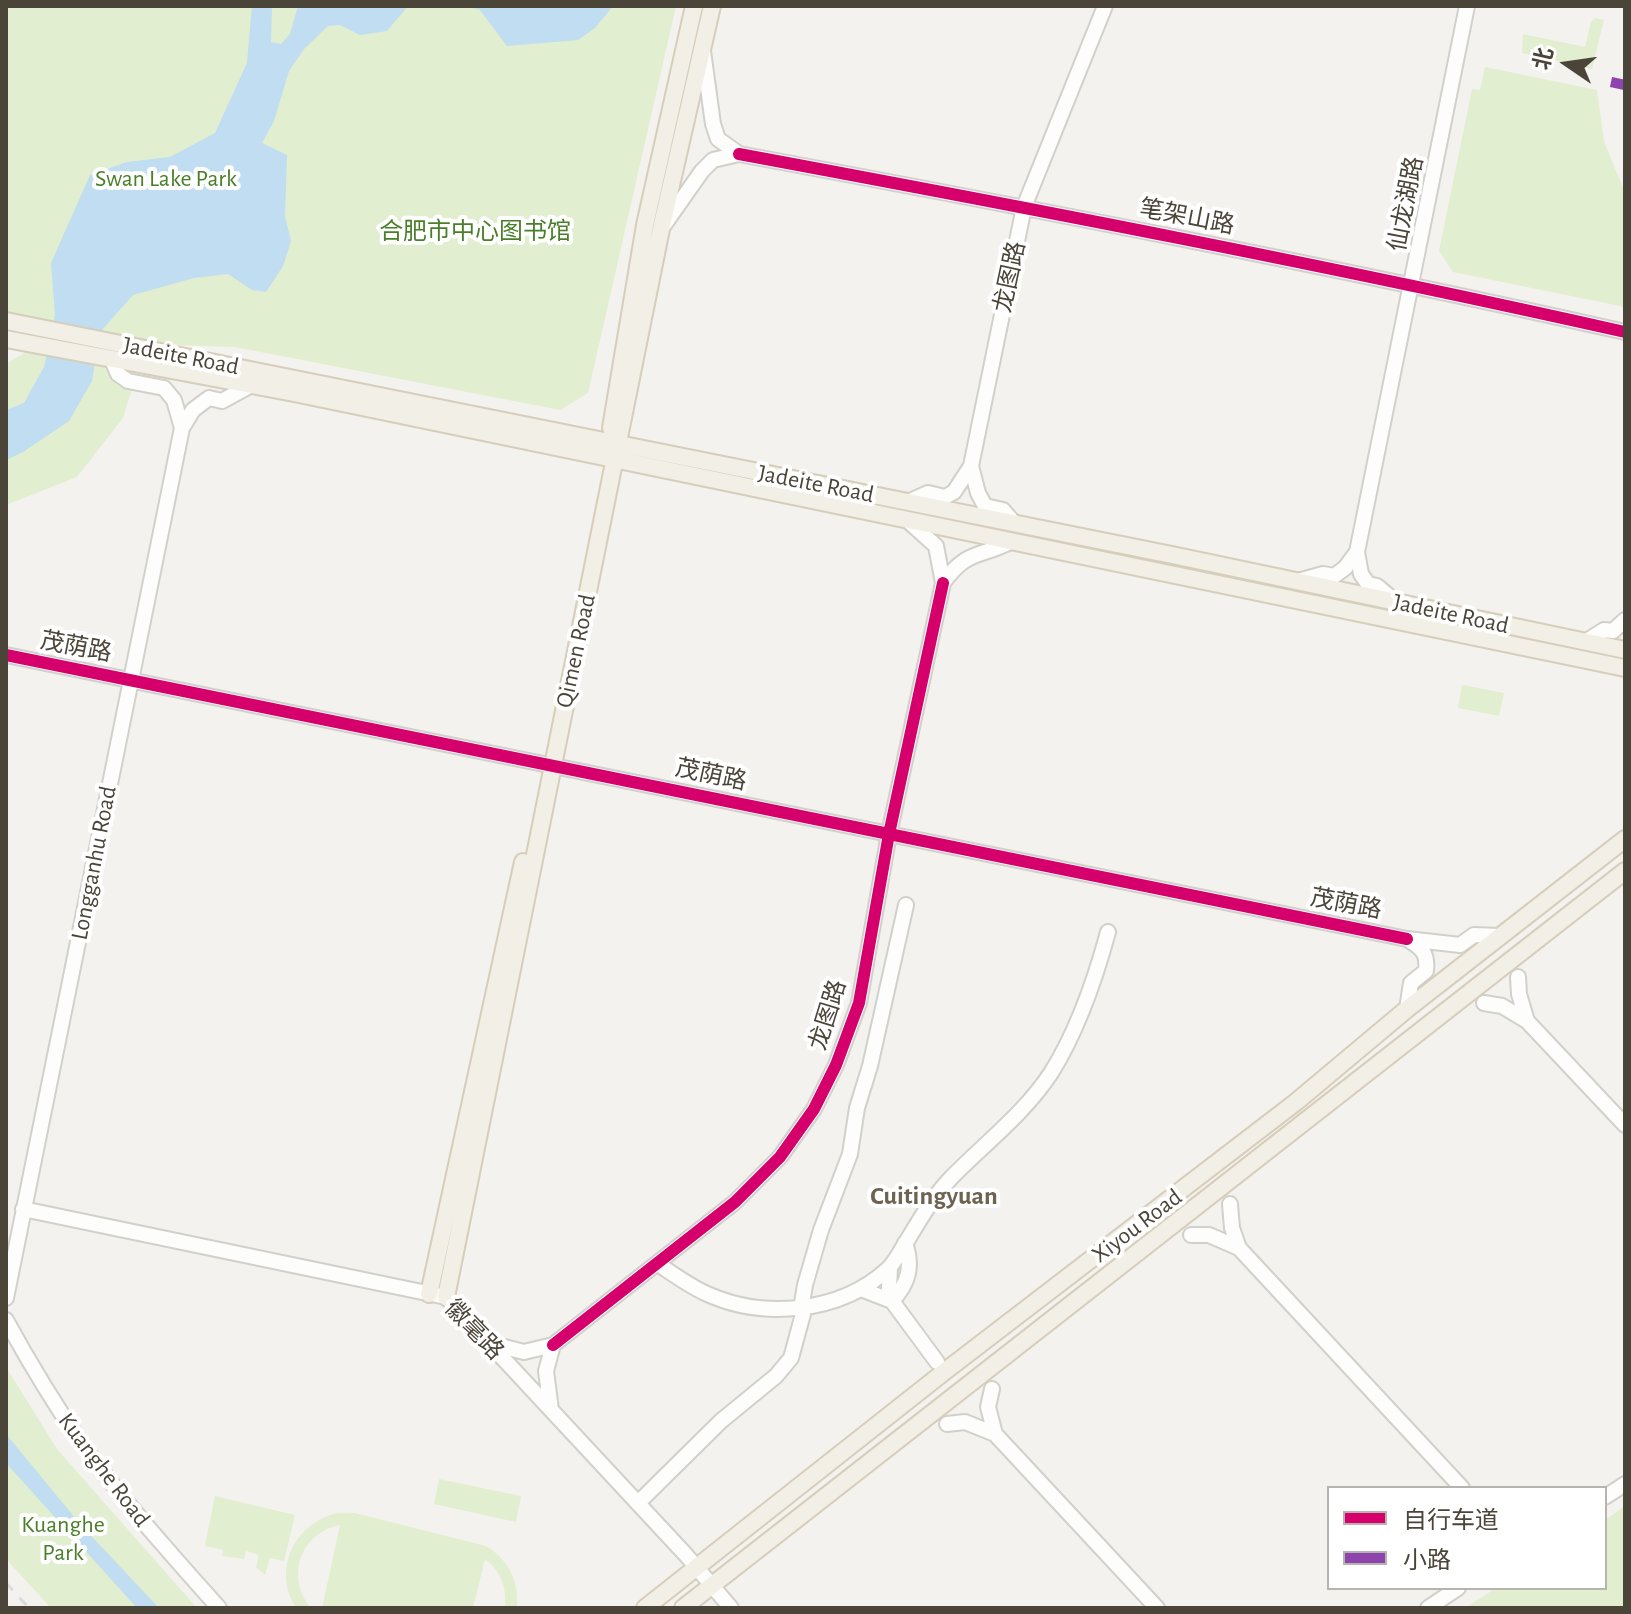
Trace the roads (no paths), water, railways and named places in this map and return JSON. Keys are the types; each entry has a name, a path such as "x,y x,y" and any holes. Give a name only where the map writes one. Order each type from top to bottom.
{"main road":[{"name":"Qimen Road","path":"612,451 645,225 694,6"},
{"name":"Qimen Road","path":"438,1296 612,451 712,6"},
{"name":"Jadeite Road","path":"6,321 907,511 1298,582 1625,650"},
{"name":"Jadeite Road","path":"6,339 612,451"},
{"name":"Jadeite Road","path":"1014,532 1625,668"},
{"name":"Xiyou Road","path":"645,1608 944,1372 1296,1102 1407,1009 1625,839"},
{"name":"Xiyou Road","path":"683,1608 1625,871"}],"street":[{"name":"龙图路","path":"971,466 1024,207 1105,6"},
{"name":"仙龙湖路","path":"1357,552 1467,6"},
{"path":"702,44 713,124 718,139 739,154"},
{"path":"661,229 713,160 739,154"},
{"name":"笔架山路","path":"739,154 1024,207 1412,285 1625,332"},
{"path":"112,360 118,374 128,381 164,388 174,400 182,428"},
{"path":"182,428 193,410 209,398 222,401 267,374"},
{"name":"Longganhu Road","path":"6,1298 182,428"},
{"path":"943,583 936,546 907,511 928,493 945,497 954,492 971,466"},
{"path":"943,583 956,566 974,554 997,549 1014,532 1003,510 985,506 971,466"},
{"path":"1298,582 1323,574 1334,576 1345,568 1357,552"},
{"path":"1357,552 1361,574 1368,584 1377,586 1396,602"},
{"name":"龙图路","path":"553,1345 706,1227 780,1157 814,1109 836,1065 859,1003 889,834 943,583"},
{"path":"1585,642 1604,630 1613,631 1625,620"},
{"name":"茂荫路","path":"6,655 1407,939 1460,945 1474,935 1499,936"},
{"path":"638,1503 721,1421 776,1376 791,1358 798,1339 805,1285 821,1230 850,1154 857,1108 870,1066 906,905"},
{"path":"658,1264 705,1293 754,1308 802,1307 835,1302 861,1289 890,1267 928,1206 1019,1112 1050,1074 1097,974 1108,932"},
{"path":"1407,939 1423,949 1428,958 1426,971 1411,983 1407,1009"},
{"path":"1518,977 1519,994 1527,1021"},
{"path":"1484,1003 1502,1006 1527,1021 1625,1125"},
{"path":"1230,1204 1232,1228 1239,1248 1460,1486"},
{"name":"徽毫路","path":"23,1209 438,1296 551,1410 731,1608"},
{"path":"1191,1235 1209,1235 1239,1248"},
{"path":"892,1301 906,1282 909,1272 910,1256 905,1243"},
{"path":"890,1267 892,1301 937,1362"},
{"path":"861,1289 892,1301"},
{"name":"Kuanghe Road","path":"6,1320 39,1381 82,1444 157,1539 219,1608"},
{"path":"485,1342 524,1352 553,1345 546,1371 551,1410"},
{"path":"992,1389 988,1407 995,1434"},
{"path":"947,1424 965,1422 995,1434 1157,1608"},
{"path":"1607,1496 1625,1484"},
{"path":"1428,1608 1455,1590"}],"water":[{"path":"252,6 272,6 271,42 281,44 290,34 298,6 408,6 387,31 360,35 340,25 328,26 304,49 289,71 274,121 262,143 287,155 285,216 291,241 283,266 266,292 252,290 228,274 194,278 133,295 100,332 92,381 69,421 6,460 6,410 24,403 44,367 55,315 51,263 90,175 127,162 170,157 215,133 247,63"},
{"path":"466,6 613,6 595,28 578,40 507,46 480,10"},
{"path":"6,1434 80,1524 159,1608 137,1608 6,1463"}],"railway":[{"path":"6,1583 29,1608"}],"district":[{"name":"Cuitingyuan","path":"934,1196"}],"park label":[{"name":"Swan Lake Park","path":"166,179"},
{"name":"合肥市中心图书馆","path":"475,232"},
{"name":"Kuanghe Park","path":"63,1539"}]}
